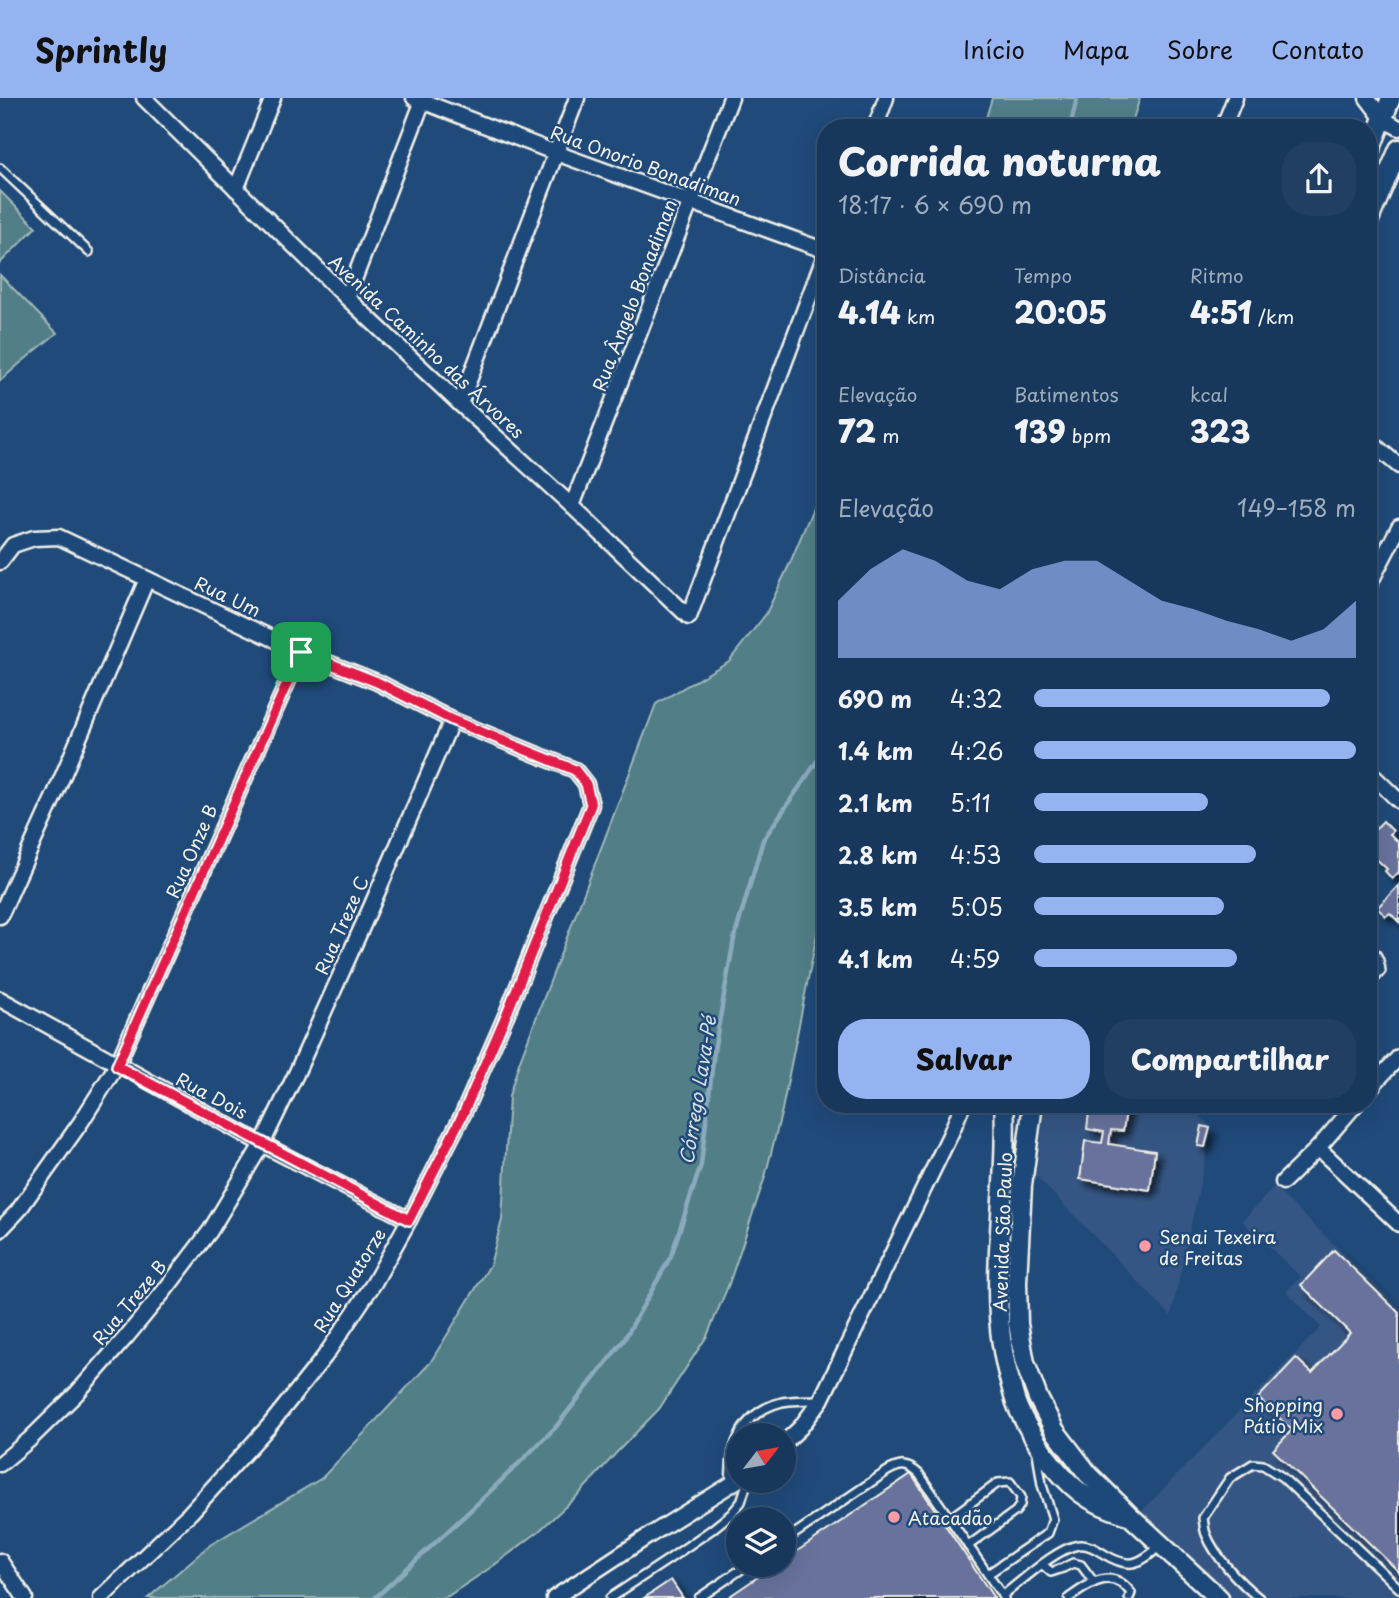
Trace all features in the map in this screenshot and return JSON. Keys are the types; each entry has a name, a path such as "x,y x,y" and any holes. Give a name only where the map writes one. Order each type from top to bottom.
{"street":[{"name":"Avenida Caminho das Árvores","path":"144,98 347,299 689,617 817,276"},
{"path":"236,189 273,98"},
{"path":"460,404 578,98"},
{"name":"Rua Ângelo Bonadiman","path":"572,506 731,98"},
{"path":"878,119 886,98"},
{"path":"1227,119 1235,98"},
{"path":"1367,98 1391,123"},
{"path":"1377,142 1391,123 1391,98"},
{"path":"347,299 420,99"},
{"name":"Rua Onorio Bonadiman","path":"420,99 556,153 817,249"},
{"path":"1377,201 1399,149"},
{"path":"1377,448 1399,466"},
{"path":"1377,570 1399,527"},
{"name":"Rua Um","path":"0,562 13,545 34,538 59,537 301,652 377,682 452,720 575,770"},
{"path":"0,916 147,579"},
{"name":"Rua Onze B","path":"0,1230 18,1211 117,1066 301,652"},
{"name":"Rua Treze C","path":"262,1144 355,943 452,720"},
{"name":"Rua Quatorze","path":"101,1598 190,1513 269,1426 332,1346 374,1283 463,1114 591,805 586,784 575,770"},
{"path":"1377,780 1399,801"},
{"name":"Rua Dois","path":"0,999 117,1066 409,1220"},
{"path":"1377,1082 1396,1066"},
{"path":"796,1432 821,1400 959,1113"},
{"name":"Avenida São Paulo","path":"1005,1113 998,1273 999,1324 1005,1367 1018,1409 1036,1441 1058,1471 1079,1493 1105,1507 1129,1515"},
{"name":"Avenida São Paulo","path":"1032,1113 1022,1185 1017,1282 1018,1324 1025,1363 1038,1398 1055,1431 1088,1474 1219,1598"},
{"path":"1283,1182 1348,1113"},
{"name":"Rua Treze B","path":"0,1464 76,1394 165,1290 210,1231 262,1144"},
{"path":"1318,1148 1399,1224"},
{"path":"554,1598 726,1488"},
{"path":"0,1561 25,1598"}],"lane":[{"path":"0,168 89,252"},
{"path":"1377,955 1381,971 1377,976"},
{"path":"748,1423 767,1407 782,1402 821,1400"},
{"path":"988,1574 1048,1532 1053,1519 1042,1485 1036,1441"},
{"path":"1259,1598 1222,1561 1206,1534 1203,1518 1230,1478 1253,1464 1263,1465 1282,1477 1399,1588"},
{"path":"796,1533 886,1472 896,1466 905,1465 919,1474 1003,1597 1056,1555 1069,1548 1082,1545 1134,1564 1146,1558 1161,1544"},
{"path":"950,1518 998,1483 1010,1482 1021,1497 1016,1511 968,1546"},
{"path":"610,1598 701,1538 731,1514 741,1502 744,1493"},
{"path":"1043,1565 1051,1572 1073,1563 1081,1565 1093,1581"},
{"path":"699,1598 730,1577"},
{"path":"1069,1598 1093,1581 1104,1579 1126,1585 1131,1593 1129,1598"}],"shaded area":[{"name":"Senai Texeira de Freitas","path":"1044,1113 1196,1113 1212,1128 1171,1316 1036,1176"},
{"path":"1274,1187 1399,1307 1399,1598 1229,1598 1141,1512 1321,1327 1286,1291 1301,1277 1242,1221"}],"green space":[{"path":"992,98 1140,98 1133,119 986,119"},
{"path":"0,191 36,227 0,263"},
{"path":"0,275 57,333 0,381"},
{"path":"817,498 817,934 782,1110 765,1177 729,1284 707,1336 659,1409 580,1493 538,1532 448,1596 148,1598 210,1545 322,1478 430,1363 490,1265 502,1220 509,1096 519,1063 656,704 729,661 766,614"}],"building":[{"path":"1383,821 1393,831 1390,834 1399,843 1399,872 1392,879 1385,871 1387,869 1377,860 1377,827"},
{"path":"1399,885 1399,922 1390,913 1386,916 1377,908"},
{"path":"1089,1113 1126,1113 1123,1131 1111,1130 1109,1144 1155,1151 1150,1190 1080,1179 1085,1141 1102,1143 1104,1132 1087,1129"},
{"path":"1202,1126 1210,1128 1205,1147 1198,1146"},
{"name":"Shopping Pátio Mix","path":"1334,1250 1399,1313 1399,1572 1273,1450 1292,1430 1258,1398 1296,1358 1312,1373 1350,1333 1301,1285"},
{"name":"Atacadão","path":"911,1474 994,1598 727,1598 758,1577 796,1577 796,1552"},
{"path":"671,1580 683,1598 644,1598"}],"waterway":[{"name":"Córrego Lava-Pé","path":"1072,119 1077,98"},
{"name":"Córrego Lava-Pé","path":"375,1598 555,1428 624,1340 671,1256 701,1165 714,1051 734,939 763,840 817,761"}],"place":[{"name":"Senai Texeira de Freitas","path":"1145,1246"},
{"name":"Shopping Pátio Mix","path":"1337,1414"},
{"name":"Atacadão","path":"894,1517"}],"route":[{"path":"301,652 377,682 452,720 575,770 586,784 591,805 463,1114 409,1220 117,1066 301,652"}]}
